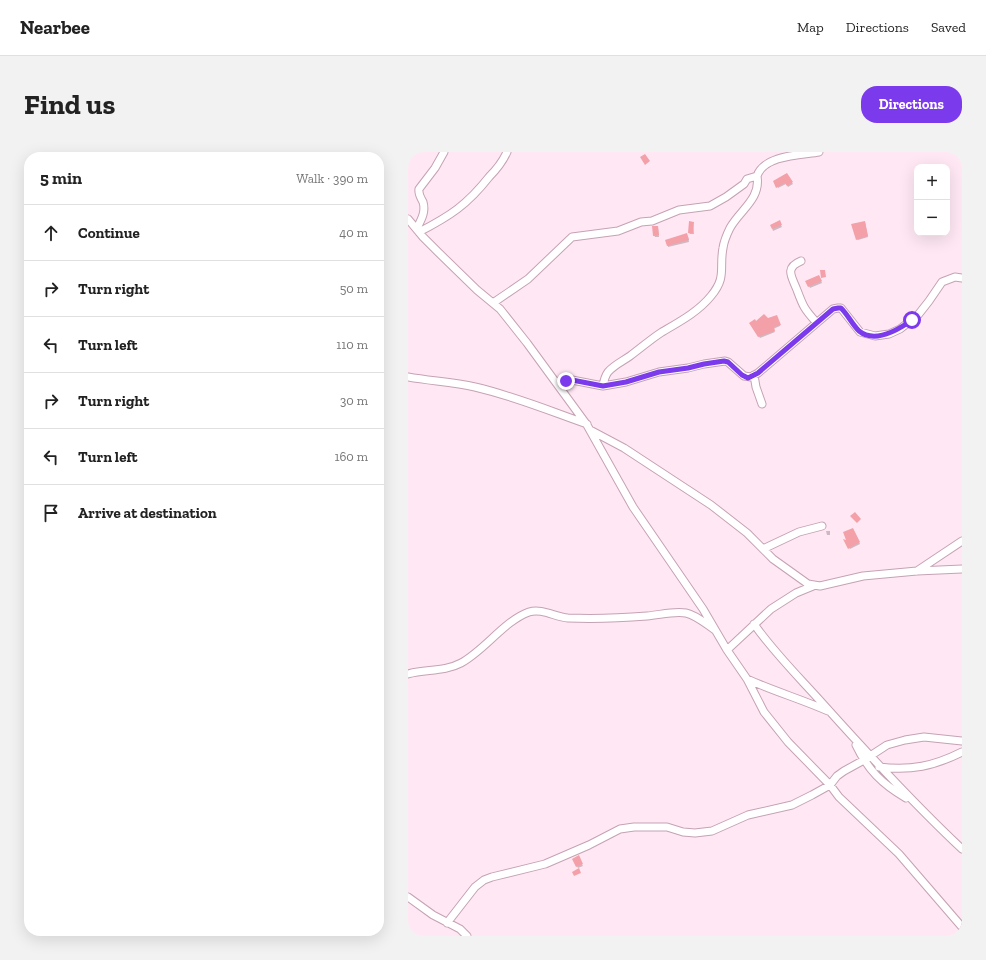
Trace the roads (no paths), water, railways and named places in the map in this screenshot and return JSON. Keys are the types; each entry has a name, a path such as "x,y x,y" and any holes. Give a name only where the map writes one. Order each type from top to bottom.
{"street":[{"path":"418,230 424,210 422,200 418,193 419,189 444,152"},
{"path":"418,230 445,219 475,195 493,173 507,152"},
{"path":"603,386 605,377 612,367 644,346 660,333 702,306 710,298 718,286 722,274 722,256 726,238 735,220 751,202 758,190 759,183 757,176 760,169 774,160 788,156 819,152"},
{"path":"493,303 528,279 572,237 618,231 641,222 652,221 679,210 710,206 744,184 747,179 757,176"},
{"path":"408,218 459,273 500,309 556,382 589,428 633,507 717,631 727,650 747,679 764,712 788,742 830,785 839,797 899,854 962,927"},
{"path":"801,261 793,266 791,270 791,277 802,306 816,322"},
{"path":"556,382 572,380 603,386 626,382 659,372 720,362 728,362 748,378 754,375 830,310 838,308 844,311 860,332 875,336 889,334 900,329 918,315 930,301 942,282 955,277 962,278"},
{"path":"754,375 762,404"},
{"path":"408,376 490,390 518,399 589,428 624,448 711,505 746,533 785,569 804,582 813,586"},
{"path":"763,549 799,532 822,526"},
{"path":"917,571 962,541"},
{"path":"727,650 754,624 782,601 813,586 825,586 863,576 962,569"},
{"path":"408,674 420,671 441,670 460,663 472,656 508,625 525,614 533,611 565,618 646,616 671,612 685,613 691,614 717,631"},
{"path":"754,624 764,639 852,736 867,758 873,772 895,792 914,803"},
{"path":"747,679 768,689 804,701 831,713"},
{"path":"447,923 475,887 484,880 492,876 544,864 583,848 620,829 634,827 667,827 695,833 712,831 748,815 792,805 830,785 837,776 867,758 880,748 898,741 924,737 962,741"},
{"path":"878,765 877,756 880,748"},
{"path":"878,765 894,769 914,768 940,762 962,752"},
{"path":"867,758 878,765 914,803 962,849"},
{"path":"408,897 425,910 460,929 467,936"}]}
